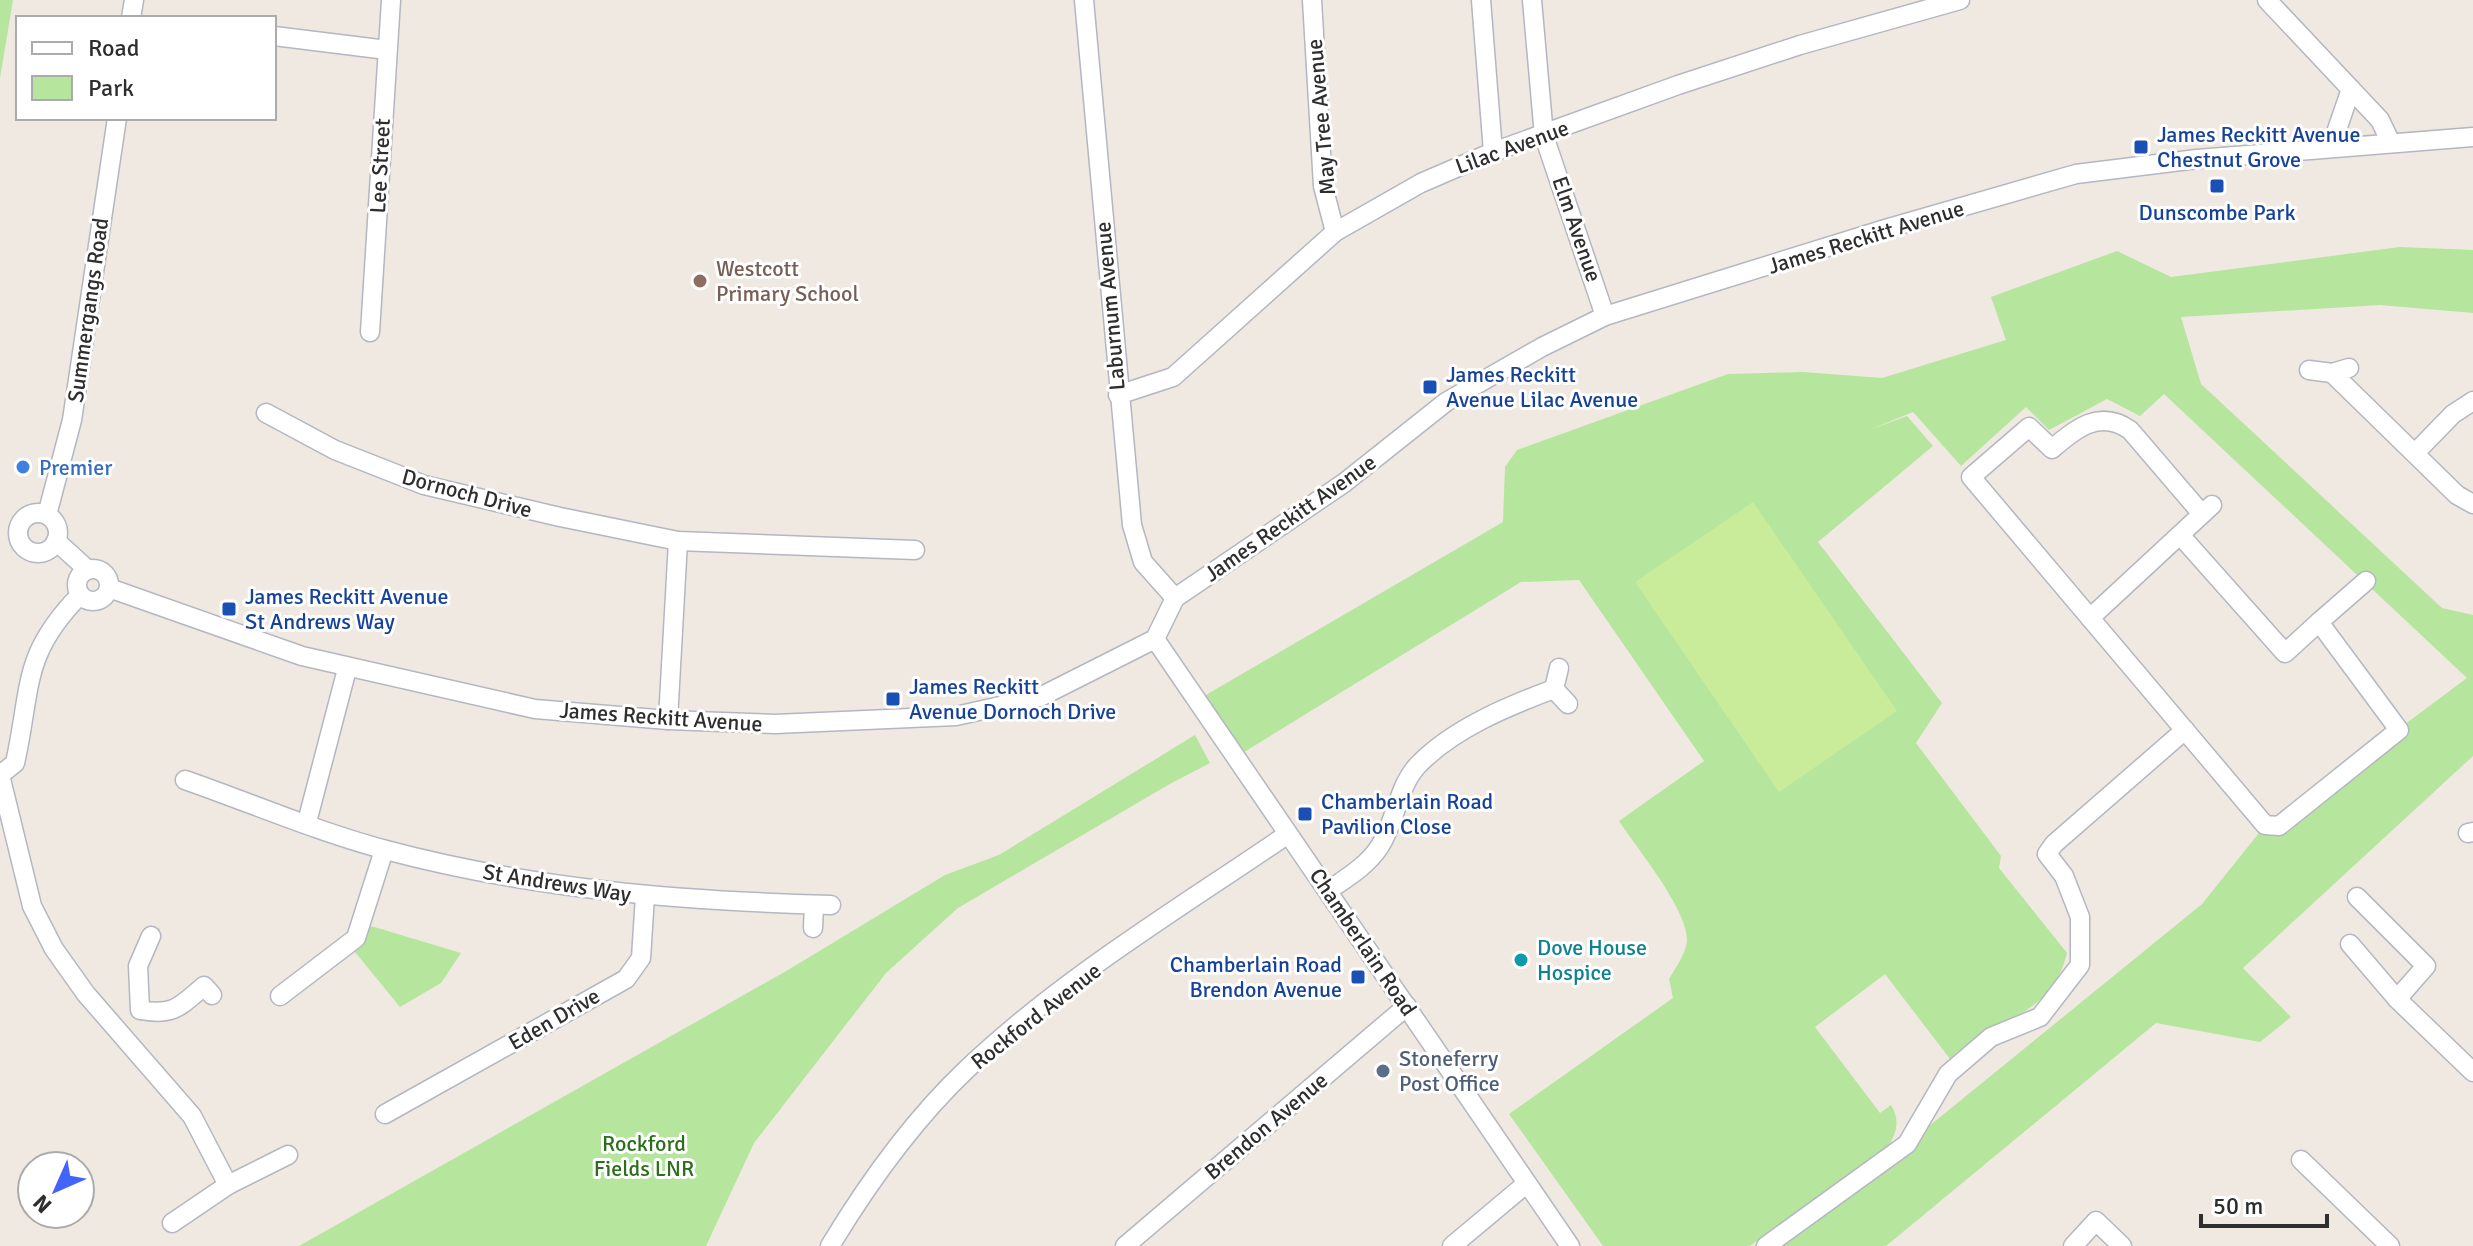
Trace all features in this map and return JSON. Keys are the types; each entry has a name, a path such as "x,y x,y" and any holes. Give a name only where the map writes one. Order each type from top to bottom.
{"street":[{"name":"Lee Street","path":"370,332 391,0"},
{"name":"Laburnum Avenue","path":"1084,0 1118,395 1134,536 1143,562 1175,598"},
{"name":"May Tree Avenue","path":"1312,0 1323,186 1335,232"},
{"path":"1481,0 1493,152"},
{"name":"Elm Avenue","path":"1532,0 1544,136 1577,223 1605,316"},
{"name":"Lilac Avenue","path":"1118,395 1173,377 1335,232 1421,183 1493,152 1678,85 1800,45 1960,0"},
{"path":"2267,0 2380,120 2390,141"},
{"path":"276,36 387,50"},
{"path":"2331,147 2351,89"},
{"name":"Summergangs Road","path":"50,507 72,420 117,120"},
{"name":"James Reckitt Avenue","path":"18,535 29,550 52,546 84,572 104,573 109,588 347,669 535,709 668,720 775,724 956,716 1040,697 1155,639 1175,598 1344,483 1446,402 1605,316 1885,229 2076,174 2390,141 2473,137"},
{"path":"2309,370 2341,370 2457,495 2473,504"},
{"path":"2417,451 2453,414 2473,401"},
{"name":"Dornoch Drive","path":"266,413 335,450 424,485 678,541 903,556"},
{"path":"2090,618 2207,510 2116,421 2093,421 2070,433 2052,449 2029,427 1971,477 2090,618 2185,730 2265,825 2279,826 2399,730 2319,622"},
{"path":"0,524 18,535 26,517 50,507"},
{"name":"James Reckitt Avenue","path":"50,507 58,528 52,546"},
{"path":"2180,535 2285,653 2366,581"},
{"path":"668,720 678,541"},
{"path":"84,572 77,585 80,595 89,601 100,601 109,588"},
{"path":"80,595 45,635 35,656 15,763 0,775 32,906 54,949 116,1029 192,1116 228,1185"},
{"name":"Chamberlain Road","path":"1155,639 1570,1246"},
{"path":"1554,689 1559,668"},
{"path":"307,822 347,669"},
{"path":"1554,689 1568,704"},
{"path":"1329,890 1374,855 1418,764 1458,735 1513,704 1554,689"},
{"path":"1766,1246 1907,1144 1948,1074 1991,1037 2040,1017 2080,965 2080,917 2064,876 2047,854 2054,844 2185,730"},
{"name":"St Andrews Way","path":"185,780 384,850 524,881 645,896 823,905 813,928"},
{"name":"Rockford Avenue","path":"830,1246 890,1157 965,1071 1003,1036 1288,834"},
{"path":"279,973 286,992 356,938 384,850"},
{"name":"Eden Drive","path":"385,1114 626,979 641,958 645,896"},
{"path":"2357,897 2426,966 2397,999"},
{"path":"140,1010 138,966 151,936"},
{"path":"2350,944 2397,999 2473,1072"},
{"path":"116,1029 140,1010 163,1014 175,1011 204,986 212,995"},
{"name":"Brendon Avenue","path":"1125,1246 1407,1006"},
{"path":"393,1089 406,1103"},
{"path":"172,1223 228,1185 288,1155"},
{"path":"2301,1160 2390,1246"},
{"path":"1452,1246 1526,1184"},
{"path":"2073,1246 2096,1221 2122,1246"}],"green space":[{"path":"0,0 13,0 0,78"},
{"path":"2400,247 2473,250 2473,313 2380,305 2181,317 2201,384 2442,608 2473,615 2473,756 2243,968 2291,1017 2260,1042 2156,1023 1886,1246 1766,1246 1907,1144 2202,904 2259,833 2467,678 2164,394 2140,416 2107,399 2049,430 2026,407 1961,466 1913,412 1869,430 1907,416 1933,446 1818,542 1942,703 1916,743 2001,856 1999,868 2067,953 2059,975 2034,1005 1966,1045 1950,1059 1885,974 1815,1027 1880,1113 1891,1105 1896,1116 1896,1130 1889,1145 1750,1246 1603,1246 1509,1114 1673,998 1669,979 1683,955 1687,940 1685,927 1670,896 1619,821 1704,761 1579,580 1521,582 1236,757 1199,699 1503,522 1505,467 1517,450 1728,374 1803,372 1882,378 2006,340 1991,297 2117,251 2171,277"},
{"path":"1753,502 1897,711 1779,792 1635,582"},
{"name":"Rockford Fields LNR","path":"1195,735 1210,763 958,908 886,973 754,1143 706,1246 299,1246 788,970 945,875 999,855"},
{"path":"371,926 461,953 441,983 400,1007 355,952"}],"place":[{"name":"James Reckitt Avenue Chestnut Grove","path":"2141,147"},
{"name":"Dunscombe Park","path":"2217,186"},
{"name":"Westcott Primary School","path":"700,281"},
{"name":"James Reckitt Avenue Lilac Avenue","path":"1430,387"},
{"name":"Premier","path":"23,467"},
{"name":"James Reckitt Avenue St Andrews Way","path":"229,609"},
{"name":"James Reckitt Avenue Dornoch Drive","path":"893,699"},
{"name":"Chamberlain Road Pavilion Close","path":"1305,814"},
{"name":"Dove House Hospice","path":"1521,960"},
{"name":"Chamberlain Road Brendon Avenue","path":"1358,977"},
{"name":"Stoneferry Post Office","path":"1383,1071"}]}
